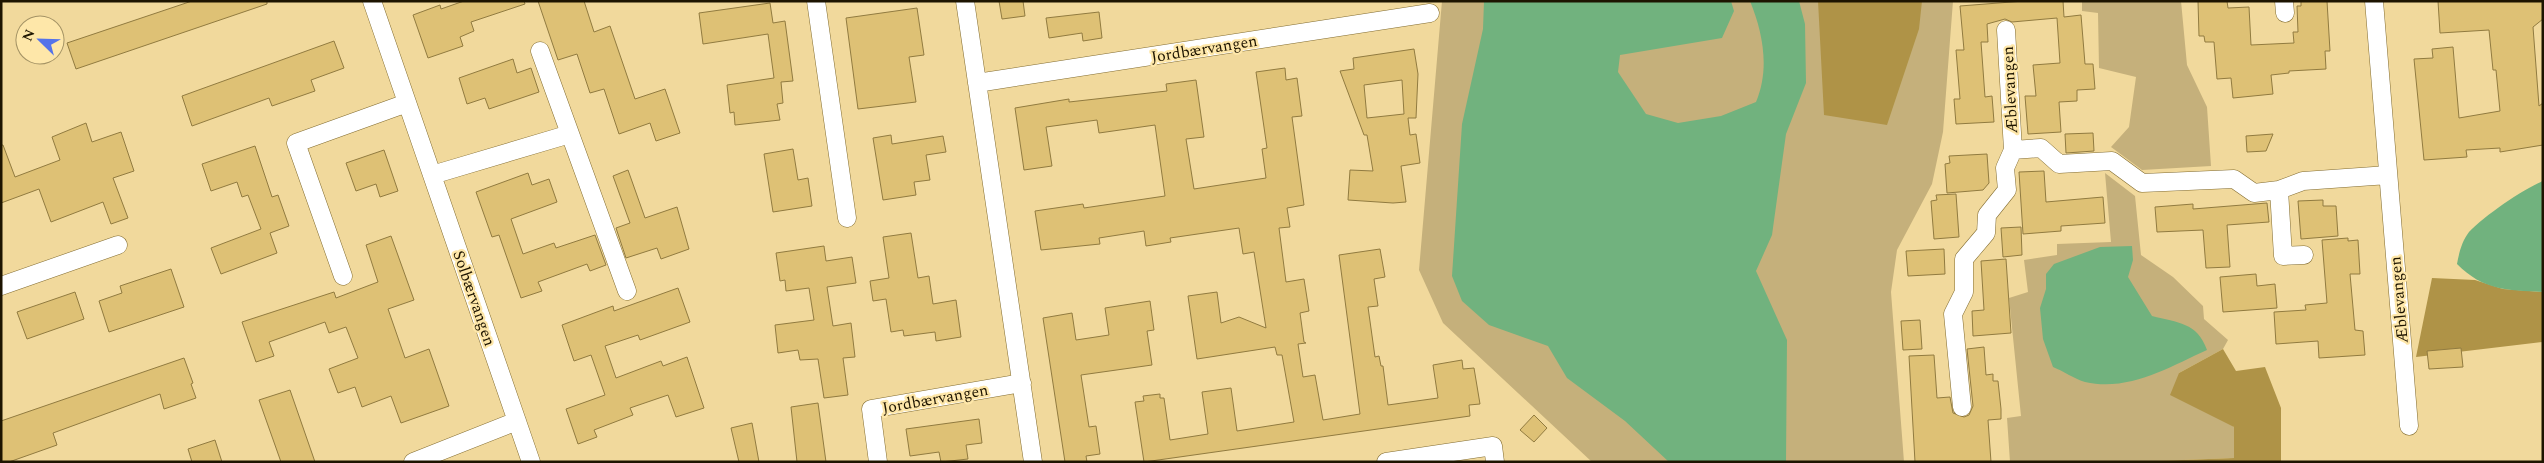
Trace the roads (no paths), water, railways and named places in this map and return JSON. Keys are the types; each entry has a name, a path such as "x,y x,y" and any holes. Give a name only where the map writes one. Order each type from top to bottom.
{"street":[{"name":"Solbærvangen","path":"372,1 531,462"},
{"path":"816,1 847,218"},
{"path":"965,1 1033,462"},
{"name":"Æblevangen","path":"2374,1 2409,426"},
{"name":"Jordbærvangen","path":"978,83 1430,13"},
{"name":"Æblevangen","path":"1962,407 1953,314 1964,292 1964,259 1986,233 1987,215 2007,190 2006,168 2013,150 2006,30"},
{"path":"540,51 626,291"},
{"path":"343,276 296,143 407,103"},
{"path":"432,175 570,134"},
{"name":"Æblevangen","path":"2013,150 2041,148 2059,164 2112,161 2142,183 2234,179 2254,193 2280,190 2303,181 2388,175"},
{"path":"2280,190 2283,256 2304,255"},
{"path":"1,286 118,245"},
{"name":"Jordbærvangen","path":"878,462 871,409 1022,383"},
{"path":"413,462 517,421"},
{"path":"1386,462 1493,446 1495,462"}]}
